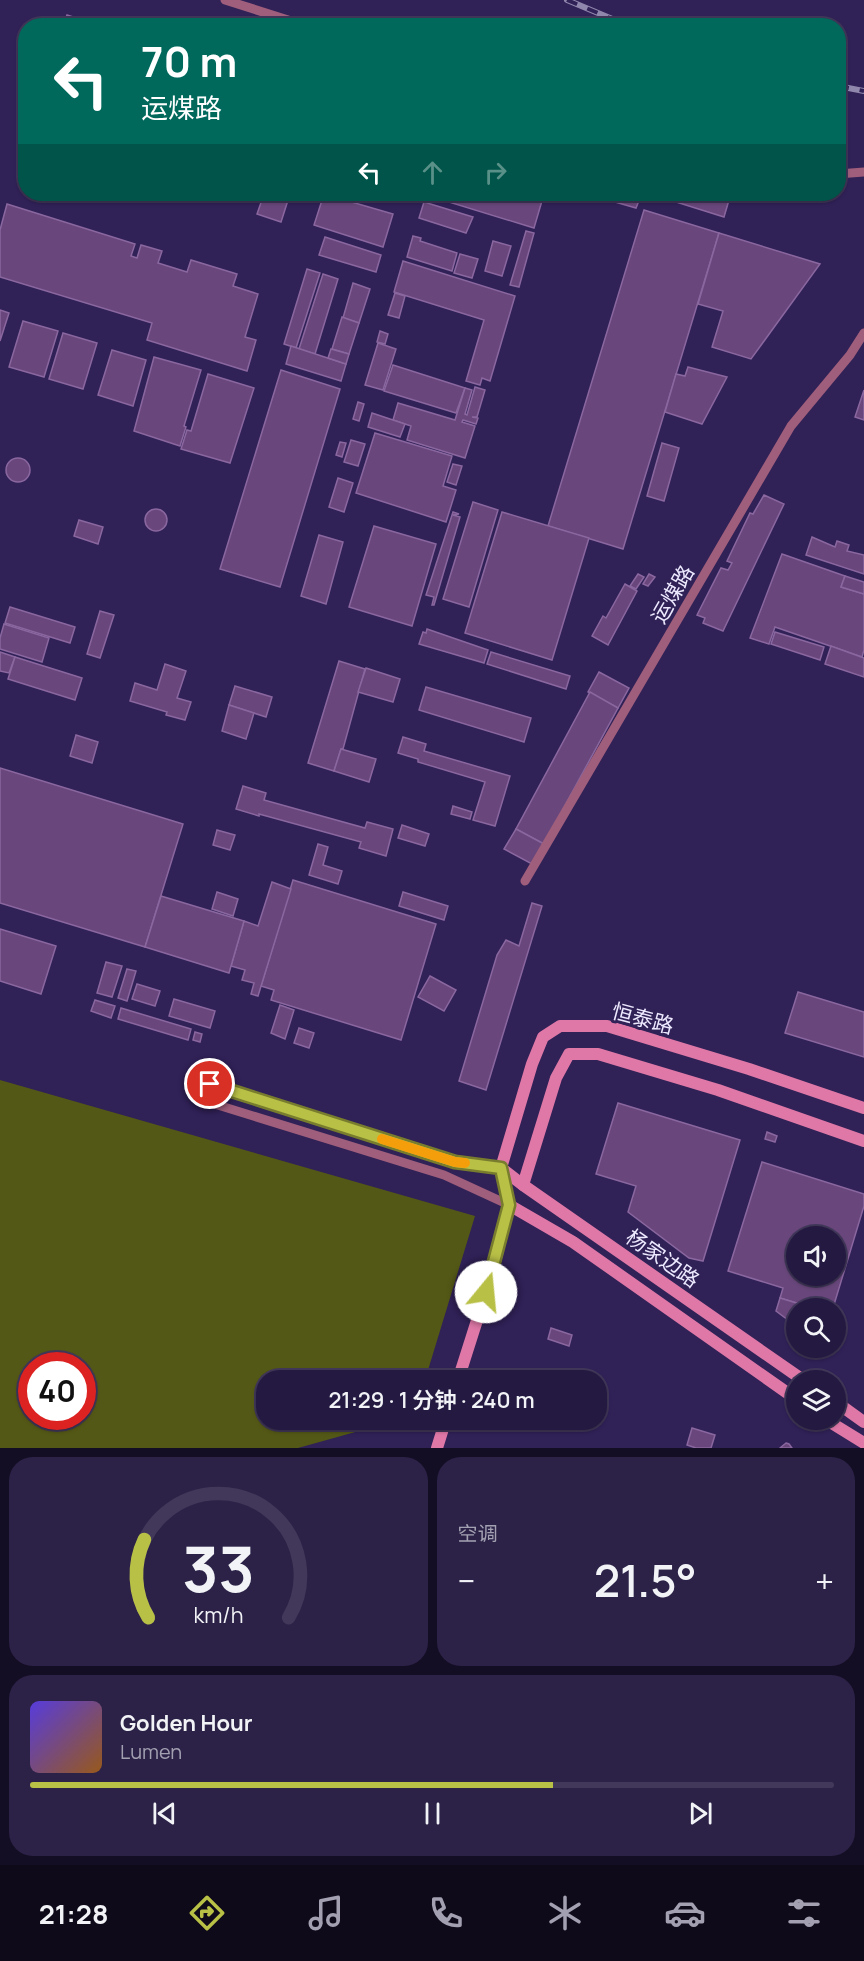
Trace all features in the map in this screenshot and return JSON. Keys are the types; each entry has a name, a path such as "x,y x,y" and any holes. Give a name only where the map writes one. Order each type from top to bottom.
{"street":[{"path":"225,0 282,18"},
{"path":"846,173 864,172"},
{"name":"运煤路","path":"525,881 791,426 850,355 864,333"},
{"name":"恒泰路","path":"501,1168 539,1046 543,1037 560,1026 607,1026 749,1069 864,1108"},
{"path":"523,1185 556,1078 569,1054 598,1054 685,1080 864,1141"},
{"path":"462,1370 493,1270 509,1205 501,1168 455,1162 210,1084 208,1102 444,1176 509,1205"},
{"name":"杨家边路","path":"501,1168 789,1370"},
{"name":"杨家边路","path":"509,1205 573,1242 786,1393"},
{"path":"846,1409 864,1422"},
{"path":"437,1448 443,1430"},
{"path":"843,1430 864,1443"}],"green space":[{"path":"0,1080 475,1216 428,1370 256,1370 256,1430 363,1430 298,1448 0,1448"}],"building":[{"path":"262,201 288,201 281,222 257,214"},
{"path":"322,201 348,201 393,214 383,247 314,225"},
{"path":"446,201 542,201 534,228"},
{"path":"615,201 639,201 636,208"},
{"path":"673,201 729,201 724,217"},
{"path":"424,202 473,217 466,233 419,218"},
{"path":"7,204 135,244 131,256 137,258 141,245 162,251 158,263 187,272 191,260 237,274 233,286 258,294 245,337 256,340 247,371 147,340 152,323 0,277 0,230"},
{"path":"644,210 719,233 623,549 548,526"},
{"path":"526,231 534,233 519,287 510,285"},
{"path":"719,233 820,264 751,359 712,347 723,311 698,304"},
{"path":"413,236 421,238 420,241 457,253 452,271 407,257"},
{"path":"325,237 381,255 376,272 319,255"},
{"path":"493,241 511,246 502,276 485,271"},
{"path":"460,254 478,259 472,278 454,273"},
{"path":"403,261 515,296 490,381 482,378 480,385 466,381 484,320 394,292"},
{"path":"307,269 320,273 296,348 284,344"},
{"path":"323,274 338,279 315,354 299,349"},
{"path":"353,283 370,289 359,323 343,318"},
{"path":"395,293 405,296 399,318 388,315"},
{"path":"0,310 9,313 0,341"},
{"path":"342,317 359,323 349,354 332,349"},
{"path":"23,321 58,331 44,377 9,367"},
{"path":"380,331 388,334 385,344 377,342"},
{"path":"63,333 97,343 83,389 49,379"},
{"path":"378,343 396,349 383,390 365,385"},
{"path":"291,346 346,364 341,381 286,364"},
{"path":"331,349 349,354 346,364 328,358"},
{"path":"112,350 146,360 133,406 98,395"},
{"path":"154,357 201,370 180,446 134,431"},
{"path":"393,365 465,388 456,413 384,391"},
{"path":"688,367 727,377 702,424 665,412 676,374 685,376"},
{"path":"281,370 340,389 280,587 220,569"},
{"path":"208,374 254,388 230,463 181,449 187,430 191,431"},
{"path":"475,387 485,390 477,417 472,417 478,418 476,424 463,420 462,422 475,426 465,458 407,440 411,426 393,420 398,403 455,420 465,388 472,390 465,414 467,415"},
{"path":"864,390 864,420 855,417"},
{"path":"358,402 364,404 359,421 353,419"},
{"path":"372,413 405,424 400,437 368,427"},
{"path":"375,433 452,456 443,486 456,490 446,522 356,493"},
{"path":"351,440 365,444 358,466 344,462"},
{"path":"340,442 346,443 342,457 336,455"},
{"path":"662,443 679,448 664,501 647,496"},
{"path":"18,458 27,461 30,470 27,479 18,482 9,479 6,470 9,461"},
{"path":"453,464 462,466 456,485 447,482"},
{"path":"338,478 353,483 344,512 329,507"},
{"path":"764,495 784,504 723,631 703,623 705,618 697,615 721,568 728,570 732,563 727,561 750,513 753,514"},
{"path":"473,502 498,510 469,607 443,599"},
{"path":"156,509 164,512 167,520 164,528 156,531 148,528 145,520 148,512"},
{"path":"453,512 459,514 453,515 460,517 434,605 432,605 434,597 426,595"},
{"path":"502,512 589,538 552,660 465,633"},
{"path":"79,520 103,527 98,544 74,536"},
{"path":"374,526 436,544 412,626 349,607"},
{"path":"319,535 343,542 326,604 301,596"},
{"path":"812,537 835,547 837,541 849,545 847,551 864,555 864,574 806,555"},
{"path":"782,554 845,576 841,587 864,594 862,657 775,627 769,644 750,638"},
{"path":"638,574 644,577 636,589 630,586"},
{"path":"649,574 655,577 648,586 643,584"},
{"path":"845,576 864,582 864,594 841,587"},
{"path":"625,584 637,591 608,645 592,636 603,616 606,618"},
{"path":"10,607 75,627 70,643 5,623"},
{"path":"100,611 114,615 100,658 87,654"},
{"path":"4,624 49,638 42,662 0,649"},
{"path":"427,629 488,650 484,663 419,644 423,632 426,633"},
{"path":"775,632 824,647 820,660 771,644"},
{"path":"831,646 864,658 864,677 825,664"},
{"path":"0,652 15,657 9,673 0,671"},
{"path":"491,652 570,676 566,689 487,664"},
{"path":"15,657 82,678 75,700 8,679"},
{"path":"339,661 365,669 343,749 341,749 334,771 308,763"},
{"path":"165,664 186,671 177,698 191,702 185,720 130,701 135,683 157,690"},
{"path":"366,668 400,679 393,702 358,692"},
{"path":"599,672 629,688 618,708 588,692"},
{"path":"235,686 272,697 266,717 229,705"},
{"path":"426,687 531,718 524,742 419,710"},
{"path":"590,692 618,708 544,844 516,829"},
{"path":"229,705 254,713 246,739 222,731"},
{"path":"76,735 98,742 92,763 70,756"},
{"path":"403,737 426,744 424,751 510,776 495,826 473,820 485,782 418,762 418,759 398,753"},
{"path":"341,749 376,759 369,782 334,771"},
{"path":"0,768 183,824 145,947 0,903"},
{"path":"243,786 266,793 264,800 365,828 367,822 393,829 386,856 359,848 361,842 236,809"},
{"path":"453,806 472,812 470,819 451,814"},
{"path":"402,825 429,834 425,846 398,838"},
{"path":"516,829 544,844 532,864 504,849"},
{"path":"217,830 235,835 230,850 213,845"},
{"path":"318,844 328,847 323,865 342,871 338,884 309,875"},
{"path":"293,880 436,924 401,1040 271,1000 274,990 261,986"},
{"path":"272,882 291,889 258,996 251,994 254,983 242,980 245,970 231,966 244,921 258,926"},
{"path":"217,892 238,899 233,916 212,909"},
{"path":"403,892 448,906 444,920 399,906"},
{"path":"161,896 244,921 229,973 145,947"},
{"path":"532,903 542,906 486,1090 459,1081 497,955 506,940 519,946"},
{"path":"0,929 56,946 41,994 0,981"},
{"path":"106,962 122,966 112,997 97,993"},
{"path":"127,969 136,971 127,1001 118,998"},
{"path":"430,976 456,990 444,1011 418,997"},
{"path":"137,984 160,991 155,1006 132,999"},
{"path":"798,992 864,1012 864,1057 785,1033"},
{"path":"174,999 215,1011 210,1028 169,1016"},
{"path":"95,1000 115,1006 111,1018 91,1011"},
{"path":"280,1005 294,1010 285,1039 271,1033"},
{"path":"121,1008 191,1029 188,1040 118,1019"},
{"path":"299,1028 314,1033 309,1048 294,1043"},
{"path":"195,1032 202,1034 200,1042 193,1040"},
{"path":"618,1103 740,1140 703,1261 689,1258 628,1212 636,1186 596,1174"},
{"path":"767,1132 777,1136 775,1142 765,1139"},
{"path":"762,1162 864,1194 864,1206 846,1265 846,1226 786,1226 786,1286 840,1286 836,1298 786,1298 786,1300 780,1298 783,1288 728,1271"},
{"path":"780,1298 786,1300 786,1318 776,1311"},
{"path":"551,1328 572,1335 569,1346 548,1339"},
{"path":"692,1428 715,1435 711,1448 696,1448 687,1445"},
{"path":"786,1443 792,1448 780,1448"}],"railway":[{"path":"567,0 610,18"},
{"path":"846,88 864,91"}],"slow traffic":[{"path":"382,1139 455,1162 465,1163"}],"route":[{"path":"210,1084 455,1162 501,1168 509,1205 486,1292"}]}
